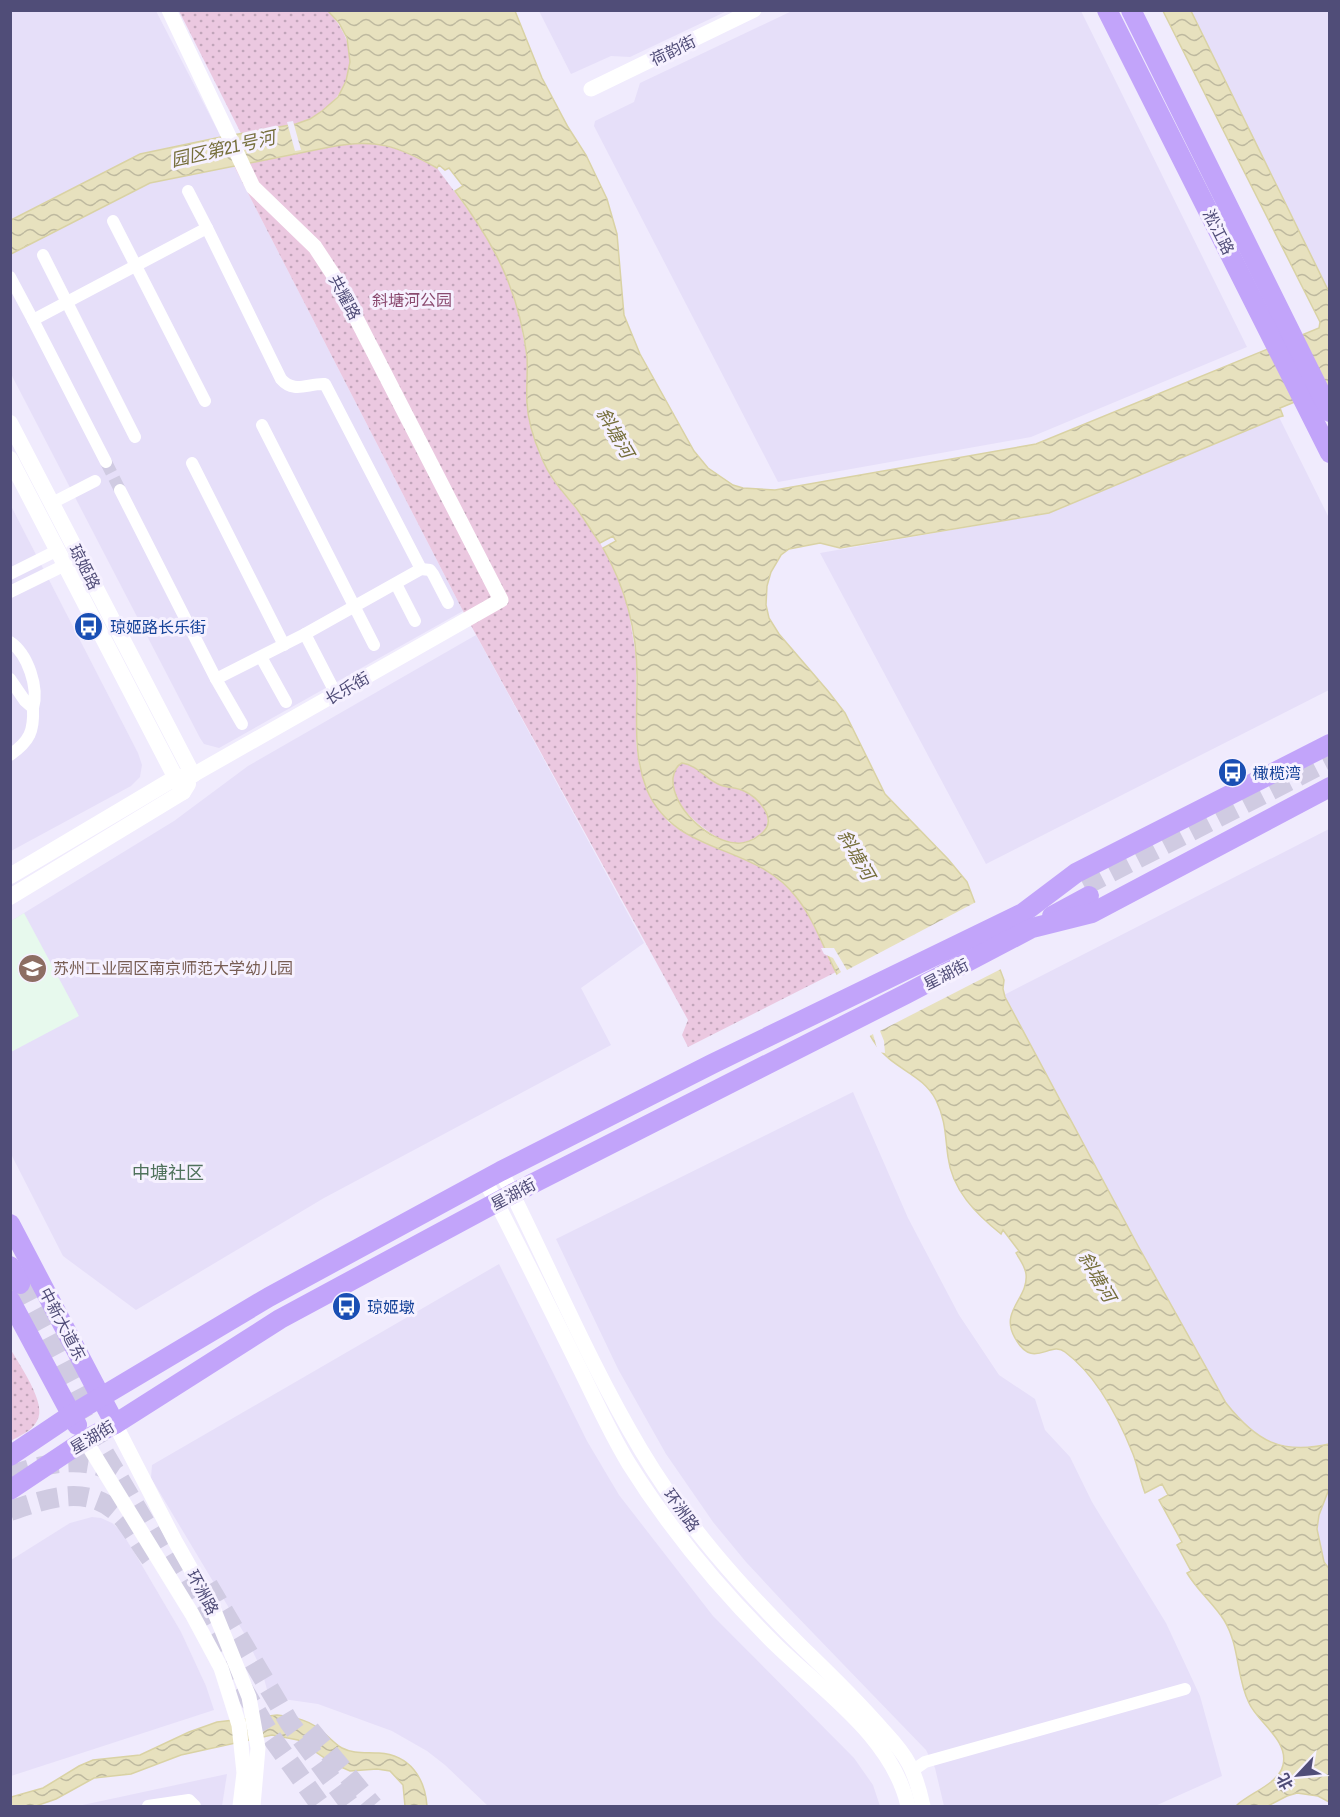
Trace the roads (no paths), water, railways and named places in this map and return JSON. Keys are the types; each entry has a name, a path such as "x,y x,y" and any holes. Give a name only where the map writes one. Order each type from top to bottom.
{"main road":[{"name":"淞江路","path":"1107,10 1320,405 1329,453"},
{"name":"淞江路","path":"1131,10 1280,331"},
{"name":"琼姬路","path":"10,423 193,776"},
{"name":"琼姬路","path":"10,459 179,785"},
{"name":"星湖街","path":"10,1490 85,1440 115,1424 280,1319 504,1198 993,950 1027,921 1076,873 1329,744"},
{"name":"长乐街","path":"10,897 193,776"},
{"name":"长乐街","path":"10,876 179,785"},
{"name":"星湖街","path":"10,1456 71,1415 269,1297 493,1175 712,1064 986,930 1027,921 1092,913 1329,787"},
{"name":"星湖街","path":"1027,921 1086,891"},
{"name":"中新大道东","path":"10,1224 115,1424"},
{"path":"10,1266 15,1292 71,1415 85,1440"}],"street":[{"name":"共耀路","path":"169,10 254,187 315,247 336,279 501,600"},
{"name":"荷韵街","path":"591,89 754,10"},
{"path":"188,191 281,379 287,385 296,388 325,384 421,569"},
{"path":"113,221 205,401"},
{"path":"33,320 207,228"},
{"path":"43,255 135,437"},
{"path":"10,278 106,462"},
{"path":"262,425 374,645"},
{"path":"192,463 284,645"},
{"path":"52,503 95,481"},
{"path":"120,490 216,679 242,724"},
{"path":"10,574 61,557"},
{"path":"10,592 61,557"},
{"path":"216,679 305,634 421,569 430,570 433,573 448,603"},
{"path":"396,584 415,621"},
{"name":"长乐街","path":"193,776 501,600"},
{"path":"305,634 336,694"},
{"path":"10,642 20,651 31,675 36,700 33,708 35,721 30,735 10,755"},
{"path":"261,657 285,702"},
{"path":"10,679 25,701 33,708"},
{"name":"环洲路","path":"493,1175 606,1422 654,1502 714,1580 778,1646 855,1719 884,1751 899,1778 909,1806"},
{"name":"环洲路","path":"504,1198 642,1452 667,1489 727,1569 866,1710 896,1745 912,1771 922,1806"},
{"name":"环洲路","path":"115,1424 175,1541 213,1608 249,1698 253,1806"},
{"name":"环洲路","path":"85,1440 192,1614 221,1668 250,1748 240,1806"},
{"path":"912,1771 925,1762 1185,1689"},
{"path":"148,1806 189,1800 195,1806"}],"water":[{"path":"328,11 515,11 542,78 586,155 607,199 617,234 624,315 640,354 694,451 708,468 733,485 775,490 1036,444 1319,328 1320,322 1163,11 1191,11 1329,292 1329,388 1280,408 1283,416 1049,513 840,548 820,543 789,549 781,555 771,572 767,586 766,605 769,618 779,634 845,713 885,794 967,882 1004,980 1005,997 1137,1244 1226,1403 1248,1427 1271,1442 1297,1448 1329,1444 1329,1489 1319,1515 1317,1529 1324,1562 1330,1570 1329,1802 1318,1796 1297,1793 1268,1806 1236,1806 1276,1778 1283,1765 1284,1756 1277,1740 1249,1703 1242,1683 1233,1640 1224,1620 1187,1573 1191,1571 1177,1545 1182,1542 1159,1500 1168,1495 1162,1484 1145,1493 1133,1454 1114,1412 1087,1373 1076,1362 1059,1349 1035,1354 1028,1352 1015,1338 1010,1320 1026,1283 1025,1268 1016,1253 1019,1251 1003,1230 1001,1234 974,1210 960,1191 950,1169 943,1122 936,1100 924,1084 884,1054 874,1041 837,974 812,921 797,898 780,880 760,867 696,839 677,827 660,812 647,790 638,751 637,665 633,630 619,580 603,548 616,541 613,536 600,543 544,464 529,417 527,357 511,289 493,249 455,191 463,186 449,168 445,170 439,165 437,168 410,154 386,146 360,143 330,147 150,183 11,254 11,220 140,154 296,124 322,111 338,97 346,81 350,62 347,38 339,23","holes":["682,763 718,784 741,790 756,799 765,810 768,822 761,834 746,842 725,841 693,821 678,800 674,789 673,778 676,769"]},
{"path":"277,1715 308,1722 346,1750 379,1753 399,1758 407,1763 419,1777 427,1806 405,1806 403,1785 390,1771 377,1769 350,1771 332,1763 298,1740 272,1735 181,1755 131,1774 94,1778 56,1799 36,1806 11,1806 11,1797 43,1788 93,1760 140,1755 189,1732 217,1722"}],"tunnel":[{"path":"106,462 120,490"},
{"path":"1084,886 1330,760"},
{"path":"20,1284 87,1411"},
{"path":"74,1402 272,1738 321,1806"},
{"path":"10,1476 50,1465 77,1462 91,1464 116,1474"},
{"path":"10,1511 41,1501 71,1496 99,1501 113,1509 125,1521 151,1559"},
{"path":"208,1585 289,1722 351,1806"},
{"path":"310,1730 373,1806"}],"place":[{"name":"琼姬路长乐街","path":"89,627"},
{"name":"橄榄湾","path":"1232,773"},
{"name":"苏州工业园区南京师范大学幼儿园","path":"32,968"},
{"name":"琼姬墩","path":"346,1307"}],"district":[{"name":"中塘社区","path":"168,1173"}],"water label":[{"name":"园区第21号河","path":"223,149"},
{"name":"斜塘河","path":"615,433"},
{"name":"斜塘河","path":"856,855"},
{"name":"斜塘河","path":"1097,1277"}],"park label":[{"name":"斜塘河公园","path":"412,300"}]}
